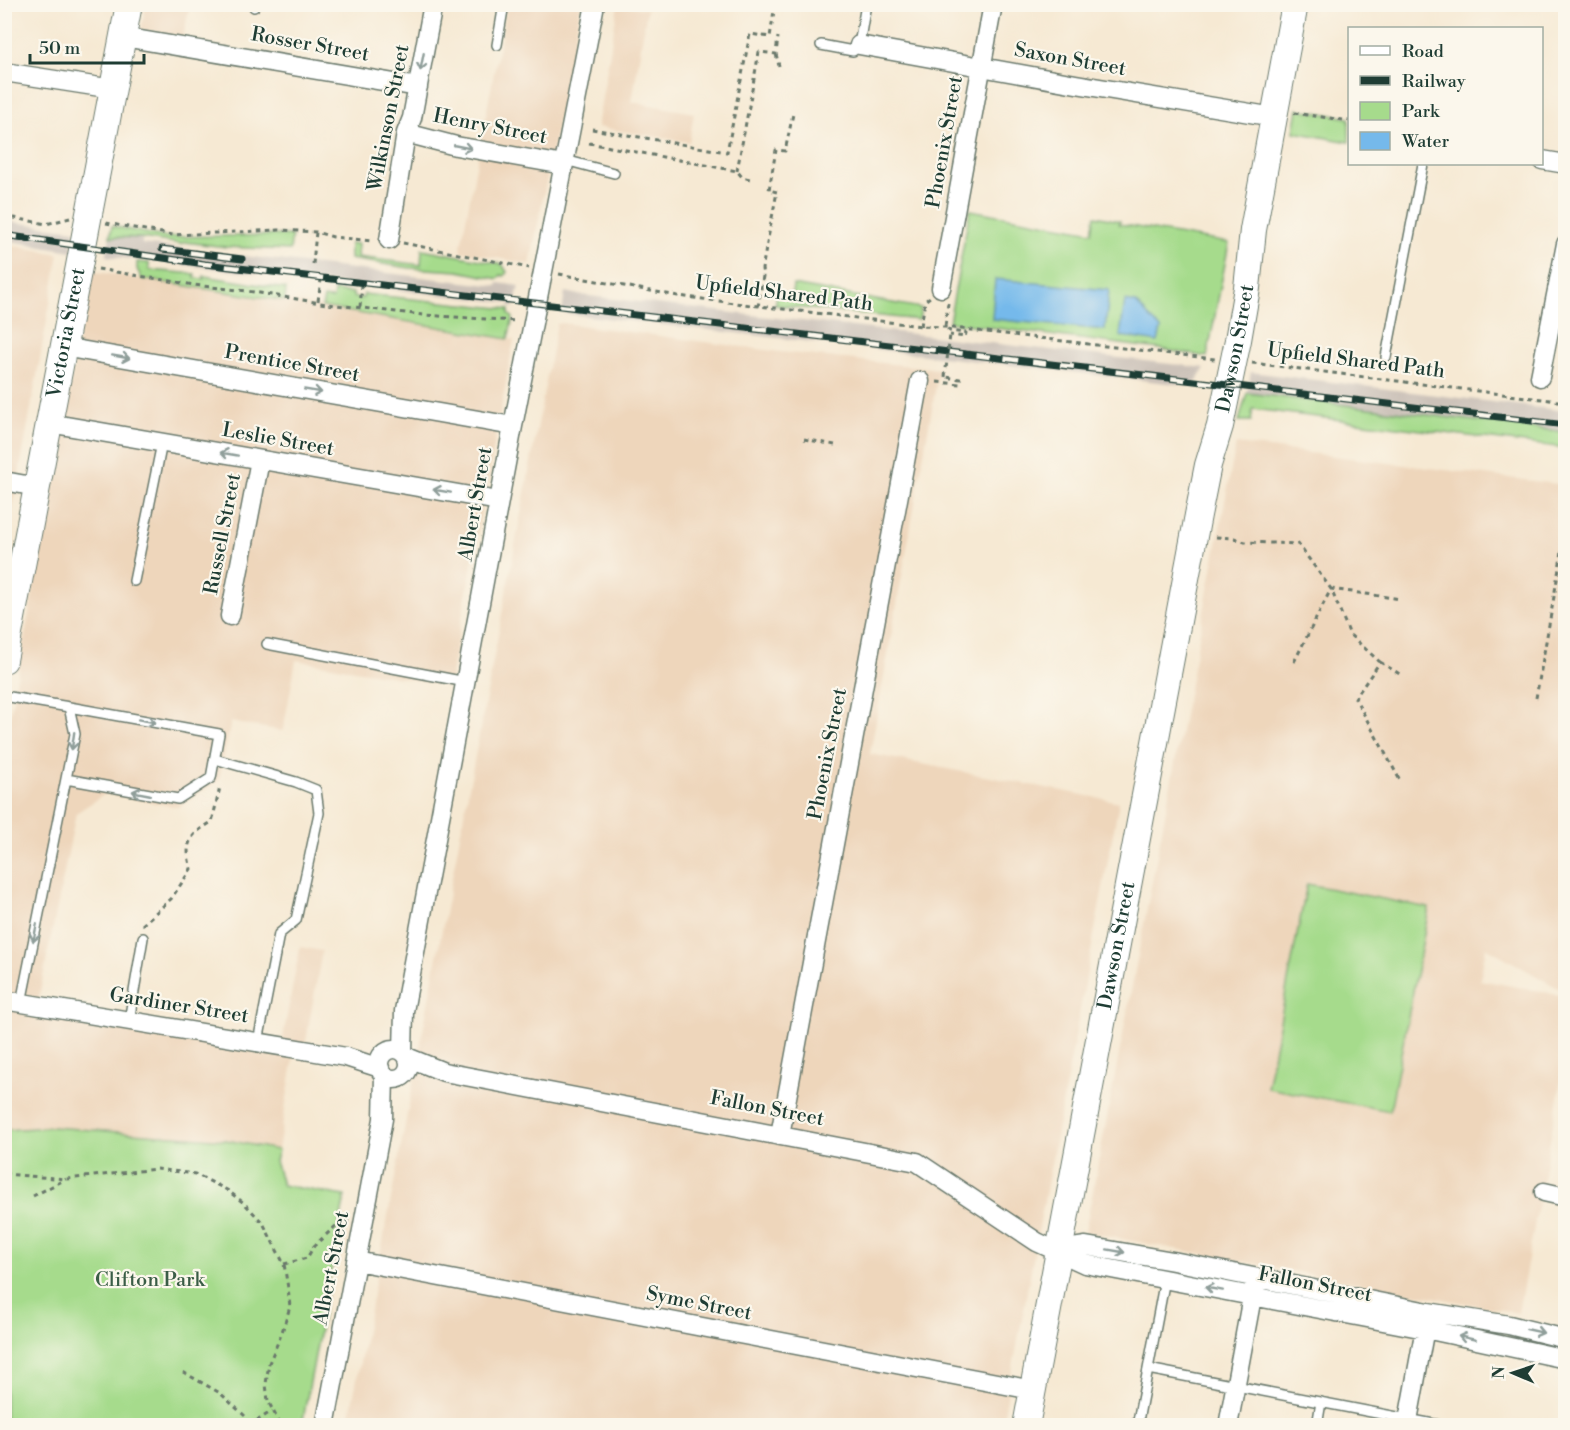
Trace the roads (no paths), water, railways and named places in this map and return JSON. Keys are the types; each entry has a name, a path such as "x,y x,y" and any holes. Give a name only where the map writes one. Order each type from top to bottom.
{"street":[{"name":"Victoria Street","path":"4,660 129,4"},
{"name":"Wilkinson Street","path":"389,240 406,134 412,118 433,4"},
{"name":"Albert Street","path":"325,1425 595,4"},
{"name":"Phoenix Street","path":"941,288 993,4"},
{"name":"Dawson Street","path":"1026,1425 1208,465 1211,425 1228,360 1237,286 1281,118 1295,4"},
{"name":"Rosser Street","path":"123,36 418,87"},
{"name":"Saxon Street","path":"859,45 1281,118"},
{"path":"4,72 113,89"},
{"name":"Henry Street","path":"406,134 456,146 565,162"},
{"path":"1543,160 1566,164"},
{"path":"1540,377 1566,244"},
{"name":"Prentice Street","path":"63,347 513,426"},
{"name":"Phoenix Street","path":"780,1135 920,381"},
{"name":"Leslie Street","path":"49,423 500,501"},
{"name":"Russell Street","path":"230,616 260,460"},
{"path":"4,481 37,487"},
{"name":"Gardiner Street","path":"13,1001 394,1063"},
{"name":"Fallon Street","path":"394,1063 917,1162 1038,1242 1085,1264 1165,1279 1254,1287"},
{"path":"1544,1192 1566,1197"},
{"name":"Fallon Street","path":"1059,1250 1086,1246 1254,1287 1426,1321 1566,1359"},
{"name":"Syme Street","path":"356,1261 1033,1390"},
{"path":"1228,1425 1254,1287"},
{"path":"1407,1422 1426,1321"},
{"name":"Fallon Street","path":"1426,1321 1509,1325 1566,1339"}],"lane":[{"path":"497,45 504,4"},
{"path":"821,45 853,51 859,45 866,4"},
{"path":"565,162 614,172"},
{"path":"1386,357 1424,165"},
{"path":"134,581 162,443"},
{"path":"267,644 466,682"},
{"path":"4,696 219,734 211,778 178,799 66,778"},
{"path":"13,1001 75,734 69,707"},
{"path":"215,759 316,790 319,813 296,920 279,934 258,1042"},
{"path":"129,1021 143,938"},
{"path":"1137,1425 1165,1279"},
{"path":"1148,1369 1321,1402 1407,1422 1444,1425"},
{"path":"1317,1425 1321,1402"}],"water":[{"path":"995,279 1109,290 1105,330 992,319"},
{"path":"1125,301 1136,303 1161,329 1158,342 1120,336"}],"railway":[{"path":"4,235 205,264 1566,425"},
{"path":"162,249 242,259"}],"park label":[{"name":"Clifton Park","path":"150,1280"}]}
